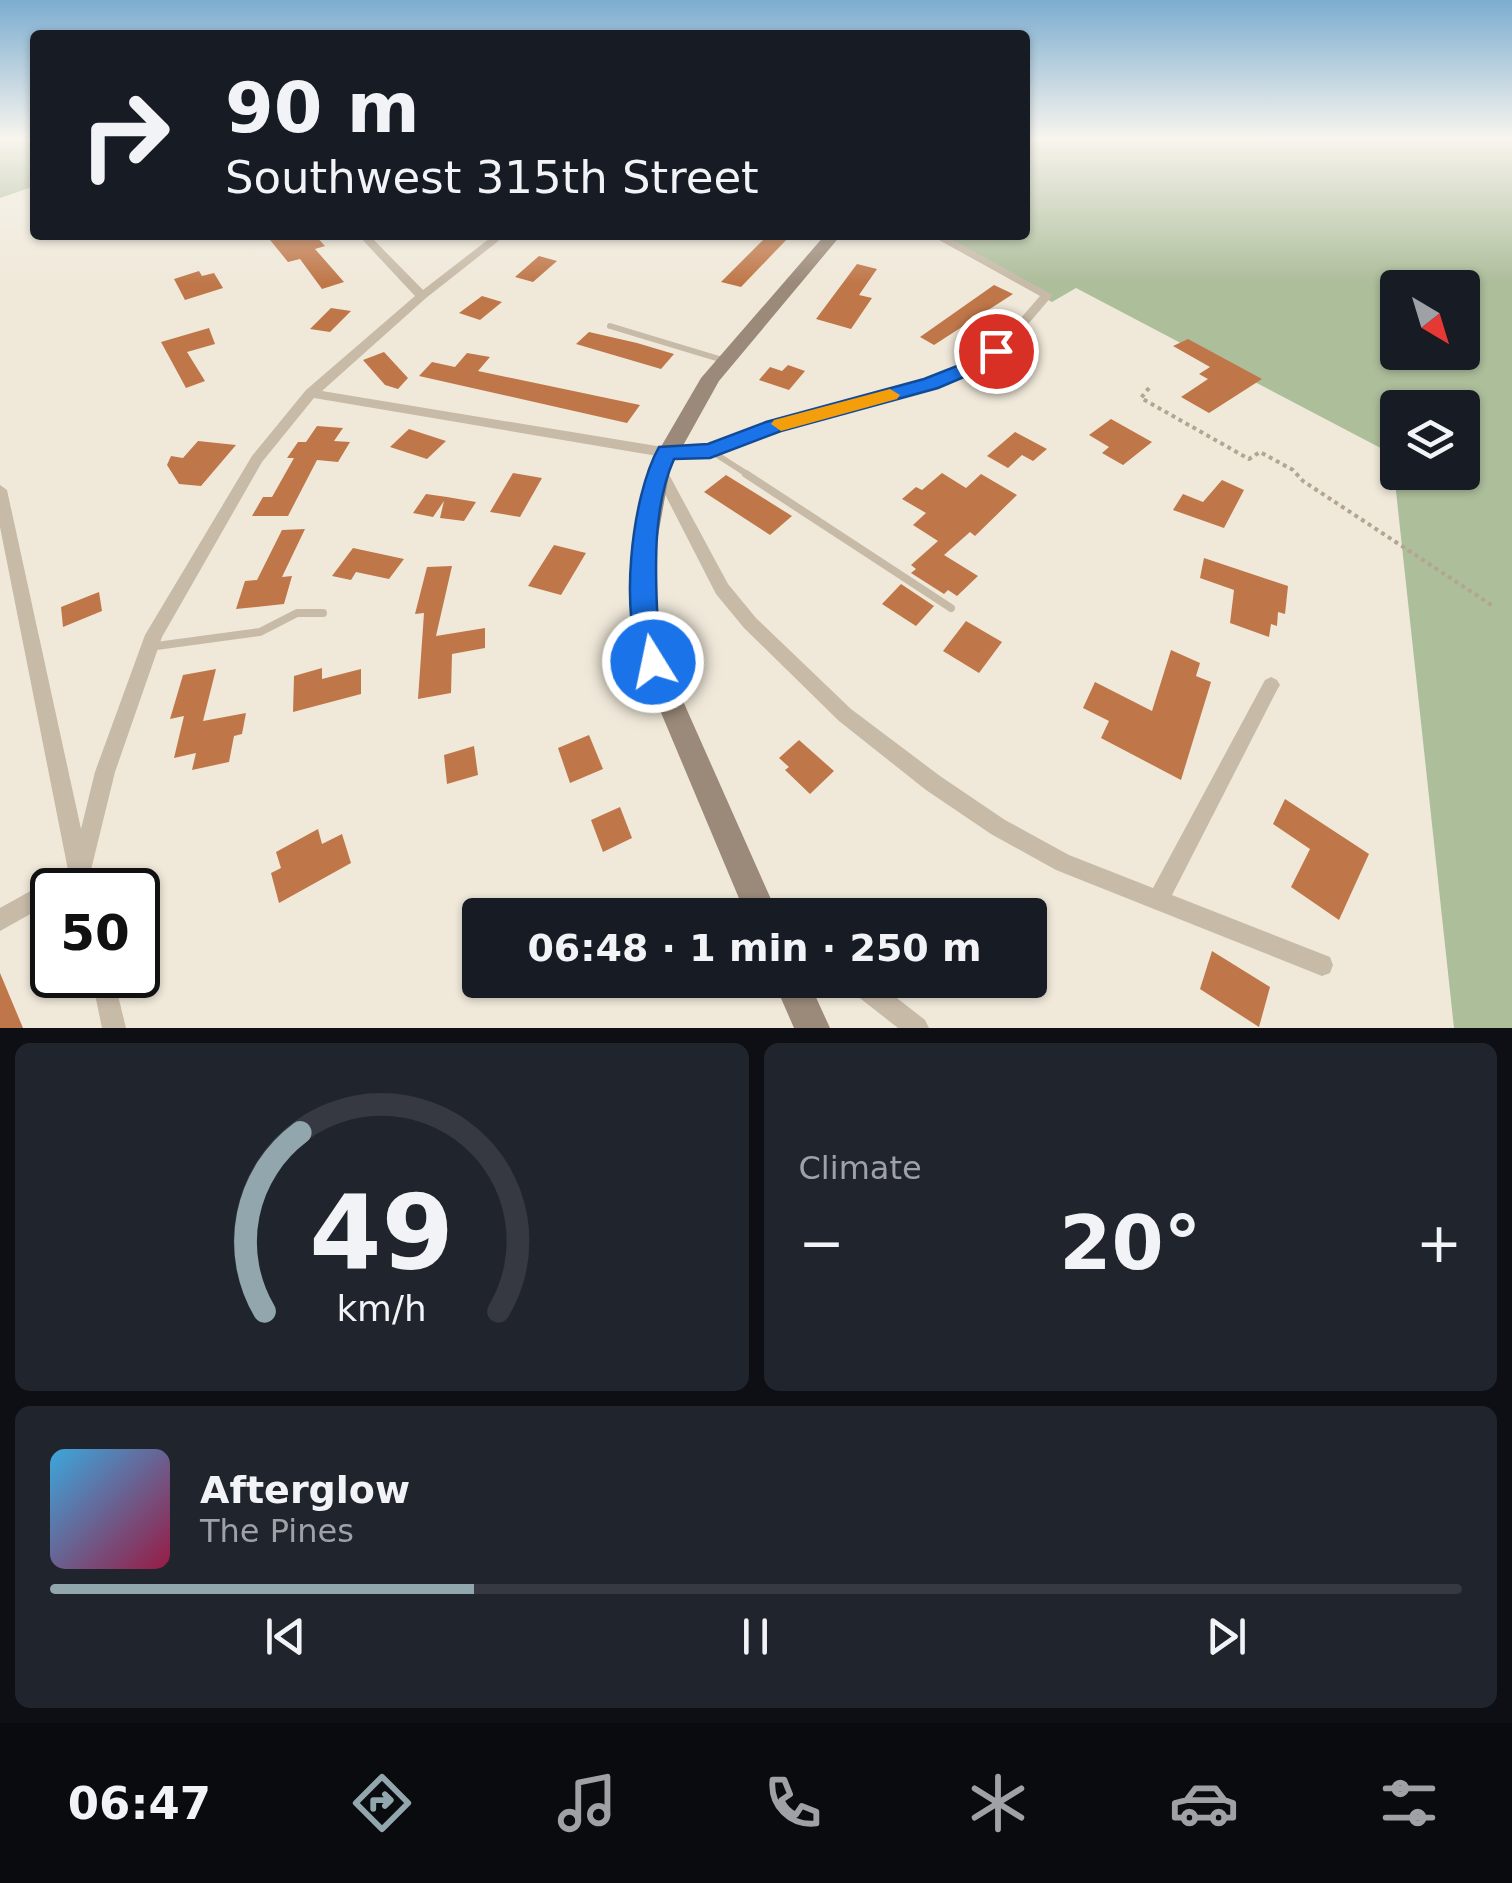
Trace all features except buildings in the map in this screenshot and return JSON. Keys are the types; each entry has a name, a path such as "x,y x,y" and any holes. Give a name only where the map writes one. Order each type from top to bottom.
{"main road":[{"path":"754,898 664,697 648,640 644,547 663,461 710,378 829,240"},
{"path":"798,998 812,1028"}],"street":[{"path":"368,240 422,296"},
{"path":"84,868 105,772 149,647 180,586 258,458 311,393 422,296 495,240"},
{"path":"311,393 663,461 710,451 773,426 911,389 976,365 1002,347 1046,295 945,240"},
{"path":"663,461 722,589 792,668 845,715 955,800 1063,863 1322,964"},
{"path":"0,490 78,868"},
{"path":"1158,901 1271,686"},
{"path":"0,920 30,903"},
{"path":"107,998 114,1028"},
{"path":"879,998 917,1028"}],"lane":[{"path":"610,326 726,361"},
{"path":"710,451 951,608"},
{"path":"149,647 260,632 297,613 323,613"}],"path":[{"path":"1149,388 1142,398 1249,459 1260,452 1293,470 1303,481 1493,606"}],"green space":[{"path":"0,187 30,187 30,188 0,198"},
{"path":"1030,187 1512,187 1512,1028 1454,1028 1396,490 1480,490 1480,390 1380,390 1380,448 1076,288 1052,302 939,240 1030,240"}],"slow traffic":[{"path":"781,424 890,395"}],"route":[{"path":"653,662 645,613 644,547 666,452 681,455 710,451 773,426 950,377 996,351"}]}
